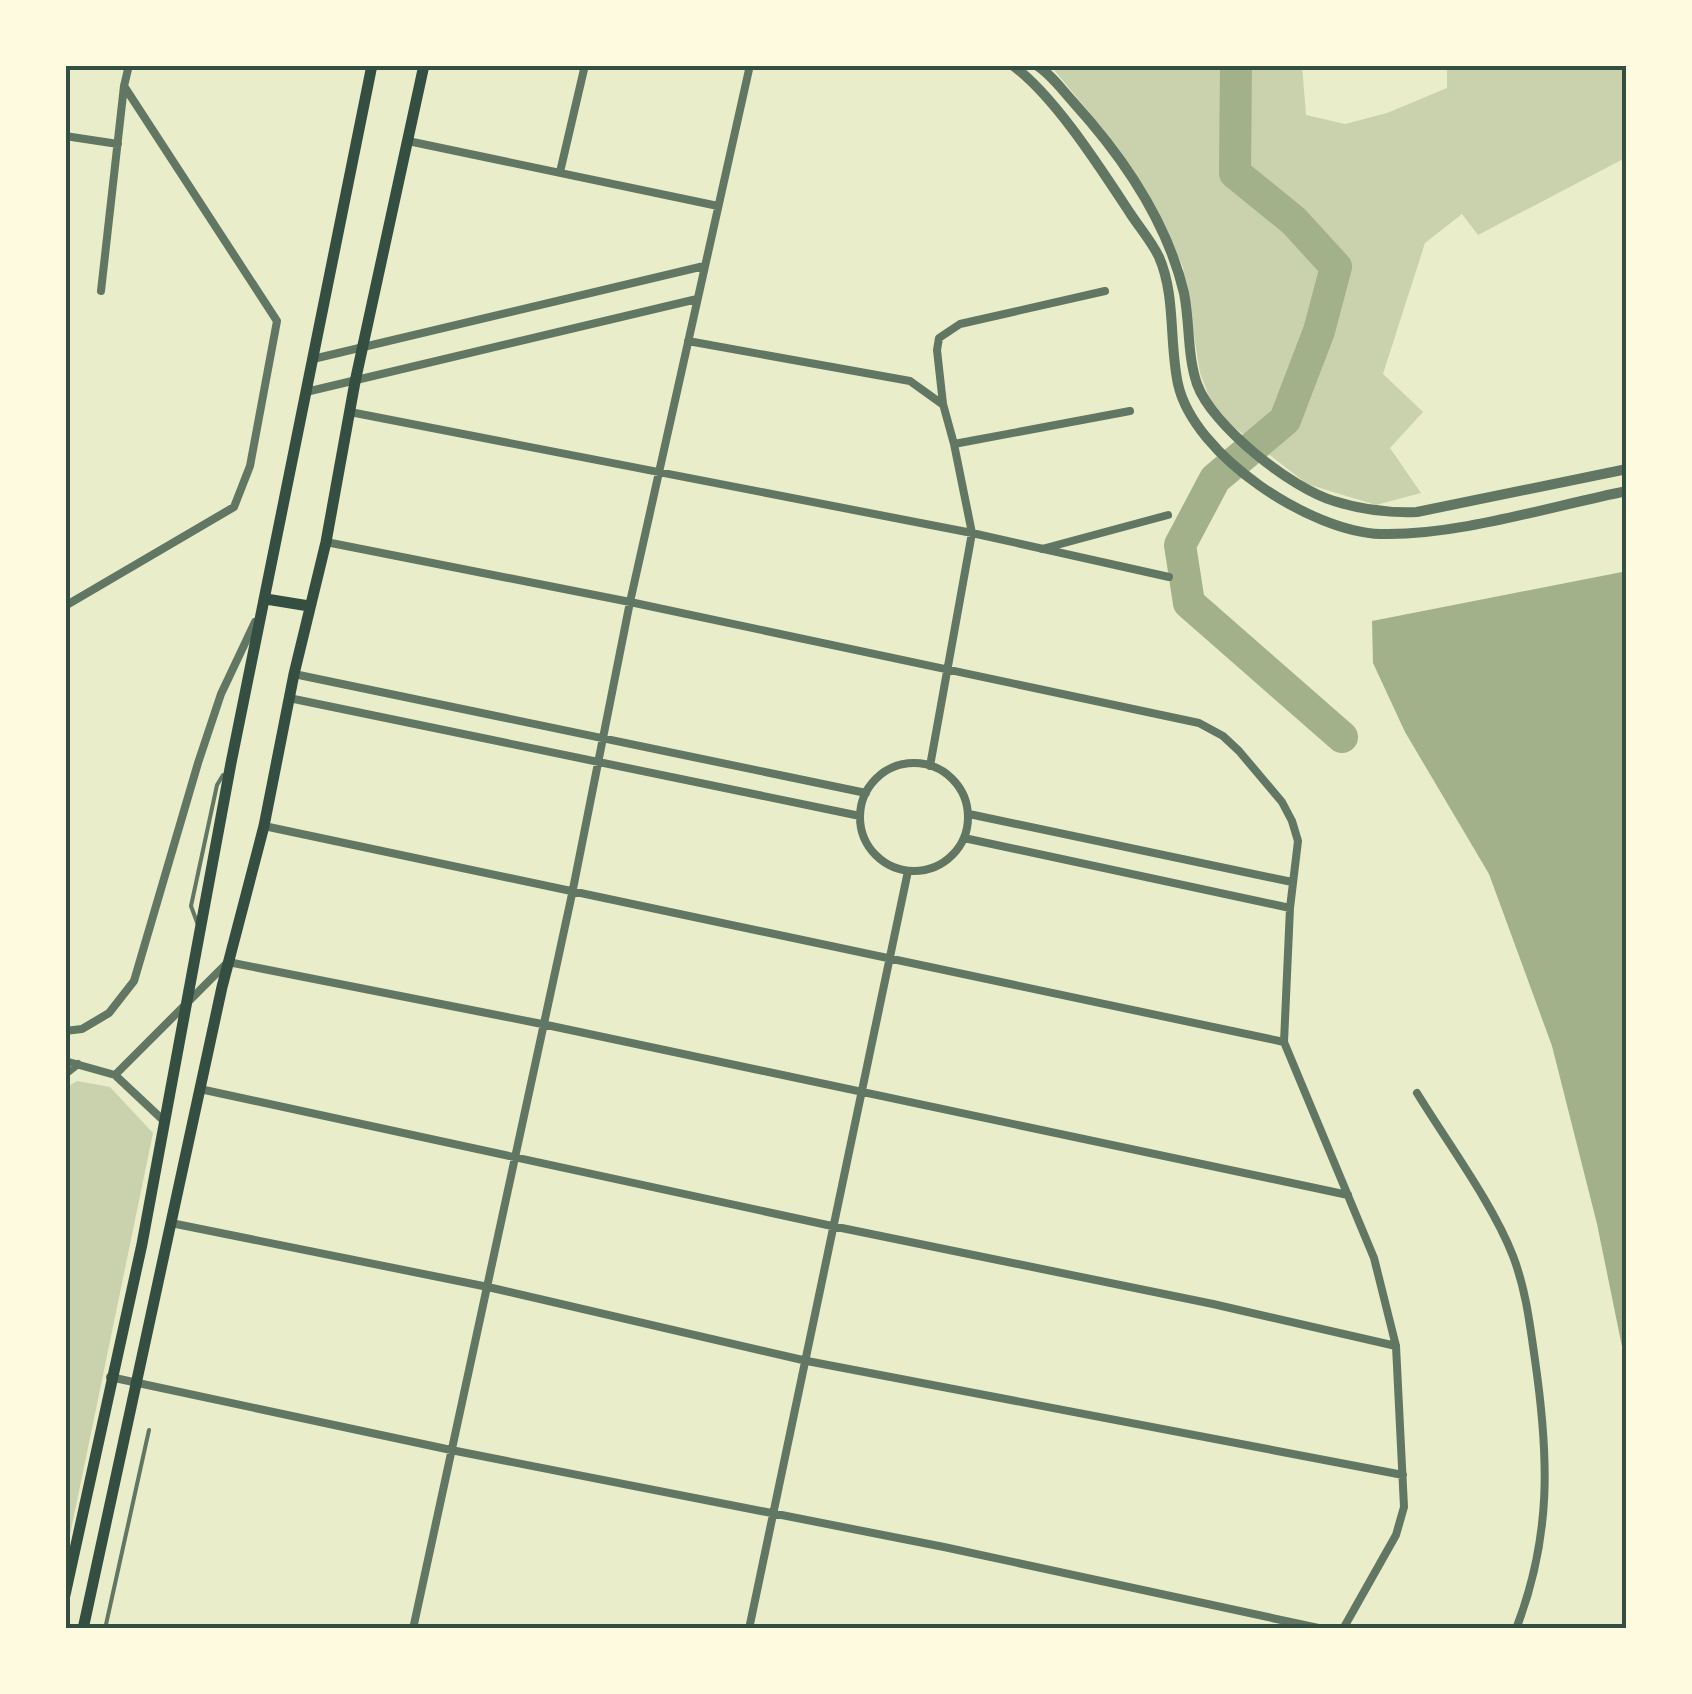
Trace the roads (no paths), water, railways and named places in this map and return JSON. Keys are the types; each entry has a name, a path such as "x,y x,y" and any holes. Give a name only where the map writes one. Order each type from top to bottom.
{"main road":[{"path":"65,1595 142,1244 231,763 372,65"},
{"path":"82,1629 228,962 264,826 424,65"},
{"path":"266,599 309,606"}],"street":[{"path":"102,291 129,65"},
{"path":"560,172 585,65"},
{"path":"413,1629 572,894 658,472 750,65"},
{"path":"1012,65 1086,147 1159,257 1178,387 1199,428 1224,455 1290,505 1327,523 1378,534 1475,523 1627,491"},
{"path":"1040,67 1100,132 1142,192 1174,256 1198,385 1216,417 1237,439 1303,486 1331,501 1383,513 1417,512 1627,469"},
{"path":"65,606 234,508 250,466 276,321 124,86"},
{"path":"65,136 118,144"},
{"path":"408,141 718,206"},
{"path":"313,359 704,266"},
{"path":"930,766 972,533 943,404 939,338 960,324 1106,291"},
{"path":"306,392 697,299"},
{"path":"688,341 910,381 943,404"},
{"path":"954,444 1130,411"},
{"path":"349,412 972,533 1168,577"},
{"path":"1040,550 1168,515"},
{"path":"326,542 1199,723 1223,736 1250,764 1282,802 1298,841 1290,908 1284,1042 1374,1258 1396,1346 1404,1507 1396,1535 1343,1629"},
{"path":"65,1031 82,1029 108,1013 134,982 222,694 266,599"},
{"path":"294,674 866,793"},
{"path":"289,698 860,816"},
{"path":"930,766 957,784 968,814 964,838 942,864 908,871 889,865 873,853 860,816 866,793 878,778 894,768 930,766"},
{"path":"968,814 1292,882"},
{"path":"264,826 1284,1042"},
{"path":"964,838 1290,908"},
{"path":"749,1629 908,871"},
{"path":"115,1075 228,962 1348,1194"},
{"path":"65,1061 115,1075 164,1121"},
{"path":"65,1074 78,1064"},
{"path":"200,1089 1396,1346"},
{"path":"1417,1093 1490,1211 1512,1253 1524,1288 1543,1416 1547,1494 1534,1584 1516,1629"},
{"path":"172,1223 488,1287 806,1361 1403,1475"},
{"path":"110,1377 1323,1629"}],"lane":[{"path":"105,1629 149,1430"}],"waterway":[{"path":"1236,65 1235,173 1294,221 1336,267 1319,331 1285,420 1215,479 1180,545 1189,603 1342,737"}]}
